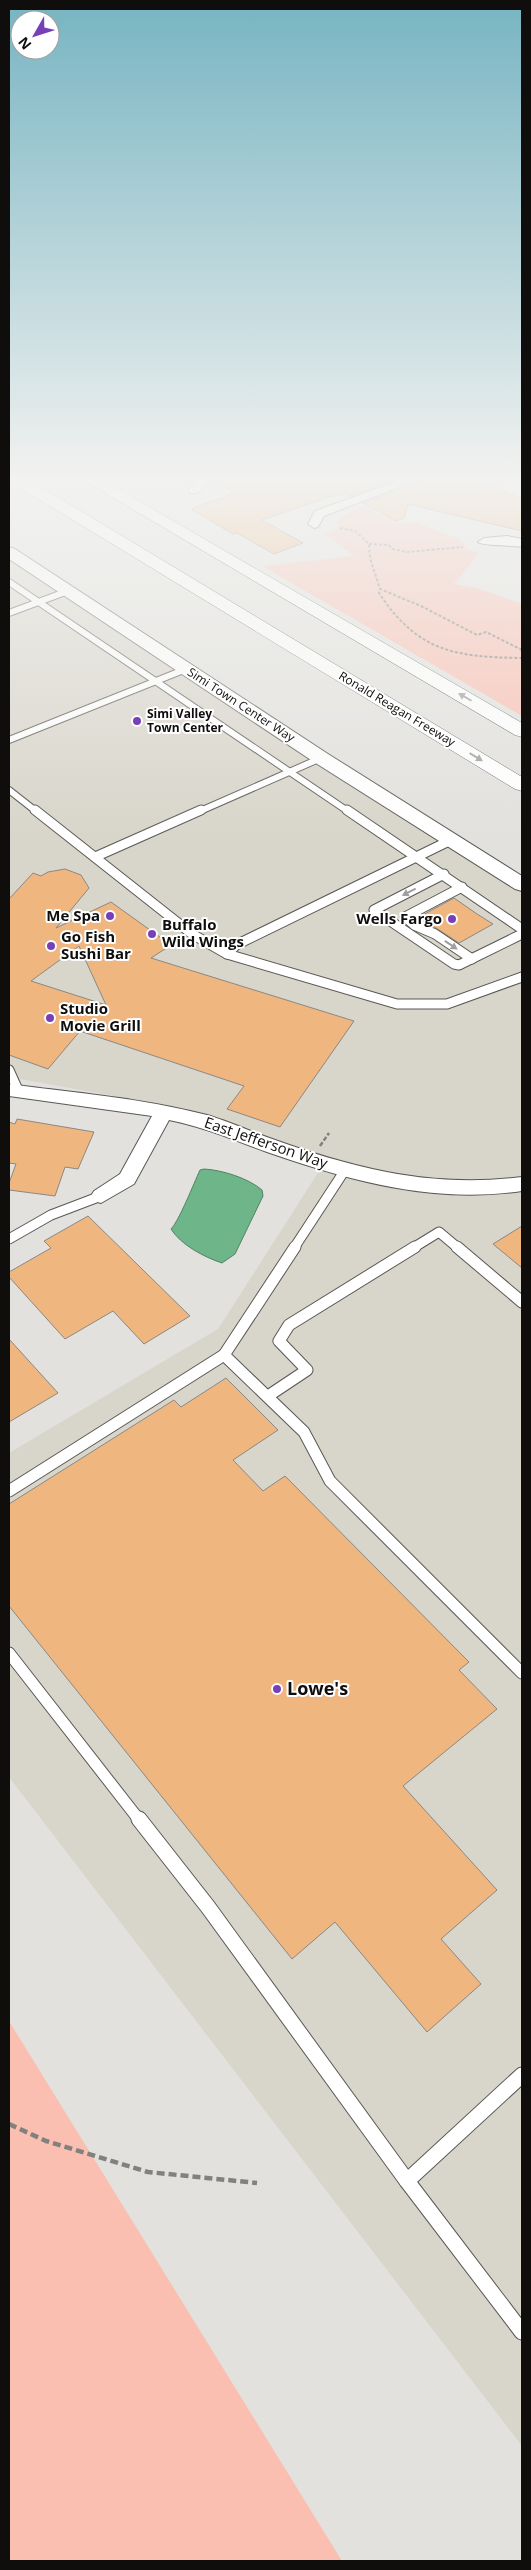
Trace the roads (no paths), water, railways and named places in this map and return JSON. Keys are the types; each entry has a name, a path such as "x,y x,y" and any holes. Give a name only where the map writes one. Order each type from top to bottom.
{"highway":[{"name":"Ronald Reagan Freeway","path":"213,598 522,785"},
{"path":"294,598 522,731"}],"street":[{"name":"Simi Town Center Way","path":"78,598 449,841 522,885"},
{"name":"Simi Town Center Way","path":"449,841 522,897"},
{"name":"East Jefferson Way","path":"14,1091 164,1112 209,1122 345,1170 385,1181 457,1190 522,1184"},
{"path":"101,1196 127,1179 164,1112"}],"lane":[{"path":"33,598 444,874 522,929"},
{"path":"9,613 50,598"},
{"path":"9,740 186,670"},
{"path":"95,857 321,758"},
{"path":"9,790 192,934 227,954 396,1004 447,1004 522,977"},
{"path":"227,954 236,944 449,841"},
{"path":"444,874 374,910 447,962 459,965 522,934"},
{"path":"462,887 411,912 406,917 414,925 435,934 472,959"},
{"path":"9,1070 14,1091"},
{"path":"9,1491 224,1355 345,1170"},
{"path":"9,1238 51,1215 101,1196"},
{"path":"268,1396 307,1370 279,1341 288,1325 439,1232 522,1302"},
{"path":"224,1355 304,1432 330,1481 522,1673"},
{"path":"9,1653 208,1907 407,2181 522,2332"},
{"path":"407,2181 522,2075"}],"place":[{"name":"Simi Valley Town Center","path":"137,721"},
{"name":"Me Spa","path":"110,916"},
{"name":"Wells Fargo","path":"452,919"},
{"name":"Buffalo Wild Wings","path":"152,934"},
{"name":"Go Fish Sushi Bar","path":"51,946"},
{"name":"Studio Movie Grill","path":"50,1018"},
{"name":"Lowe's","path":"277,1689"}]}
